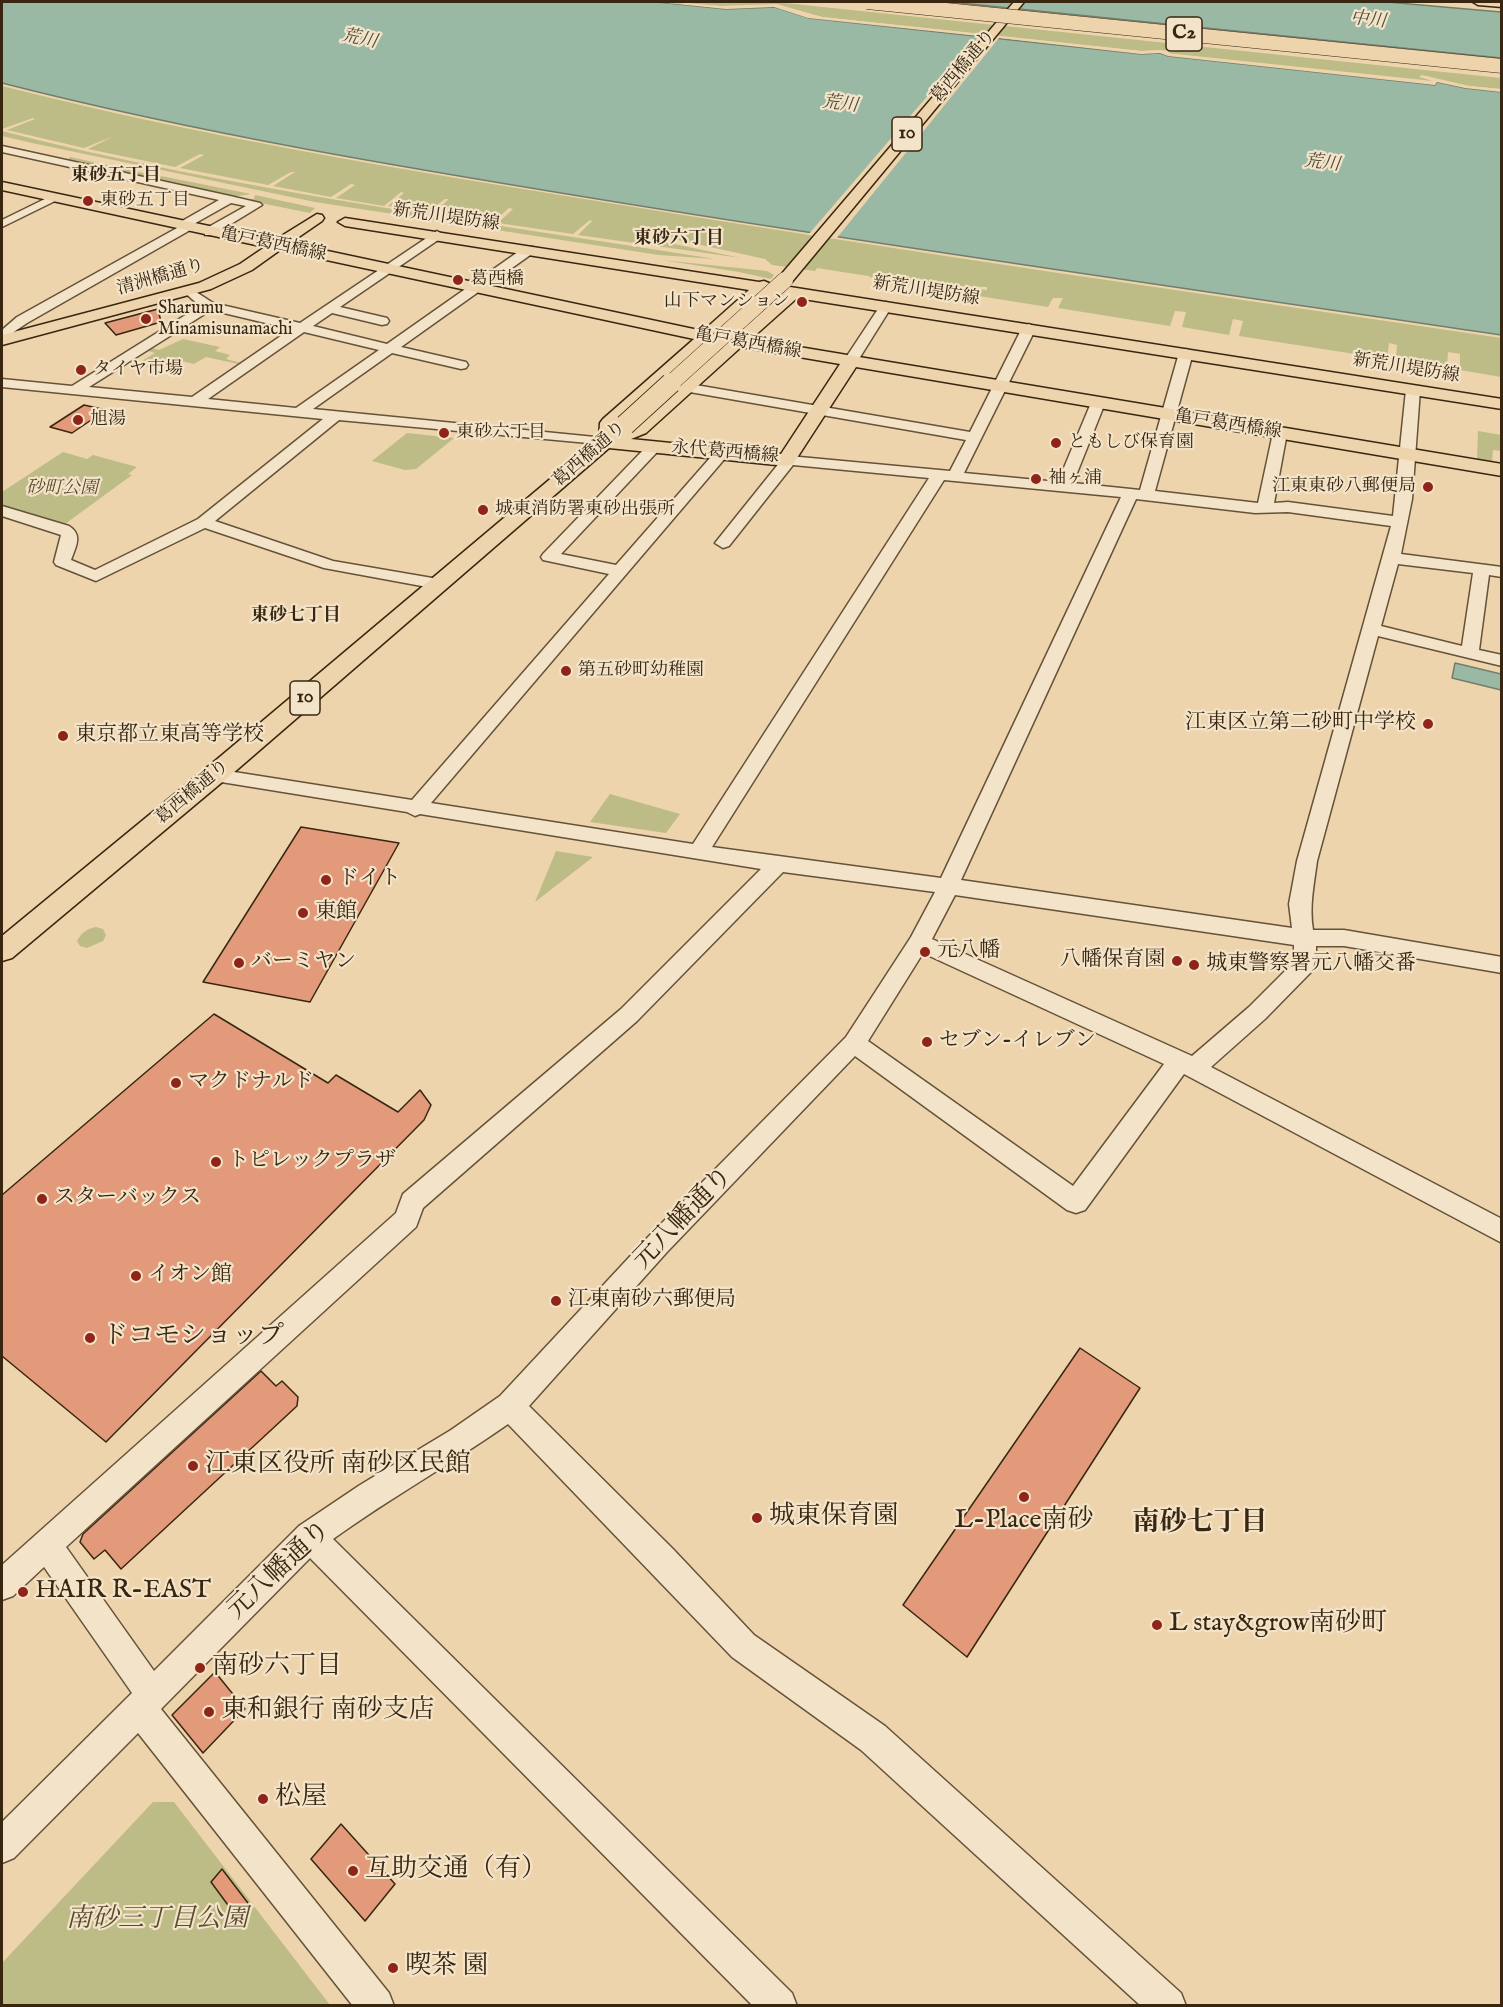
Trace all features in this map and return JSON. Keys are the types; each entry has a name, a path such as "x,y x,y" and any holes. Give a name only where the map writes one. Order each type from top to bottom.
{"highway":[{"name":"C2","path":"867,2 1502,65"},
{"name":"C2","path":"899,2 1502,65"}],"main road":[{"name":"葛西橋通り","path":"2,951 215,775 625,425 792,277 1019,2"},
{"path":"1478,2 1502,4"},
{"name":"亀戸葛西橋線","path":"2,186 184,227 736,342 1502,470"},
{"name":"清洲橋通り","path":"2,338 190,292 232,274 317,218"},
{"name":"新荒川堤防線","path":"345,222 764,286 792,277 811,276"},
{"name":"新荒川堤防線","path":"792,277 887,295 1029,328 1502,404"},
{"name":"10","path":"605,442 639,429 736,342 792,277"},
{"name":"10","path":"605,442 609,423 764,286"},
{"name":"新荒川堤防線","path":"910,294 1019,314 1502,389"},
{"name":"永代葛西橋線","path":"605,442 788,460 850,362"}],"street":[{"path":"2,149 256,205 209,232"},
{"path":"2,224 53,198"},
{"path":"2,338 22,320 230,199"},
{"path":"192,403 437,235"},
{"path":"298,413 529,249"},
{"path":"190,292 209,306 461,365"},
{"path":"850,362 887,295"},
{"path":"73,391 209,306"},
{"path":"330,309 382,321"},
{"path":"2,314 22,320"},
{"path":"698,852 973,438 1029,328"},
{"name":"元八幡通り","path":"2,1846 310,1537 370,1495 461,1440 510,1406 658,1244 854,1043 919,942 948,886 1138,494 1169,415 1186,353"},
{"path":"2,383 605,442"},
{"path":"684,387 973,438"},
{"path":"854,1043 1076,1202 1187,1064 1296,975 1307,957 1302,938 1300,904 1307,861 1392,558 1400,522 1413,390"},
{"path":"1064,487 1098,403"},
{"path":"2,511 63,529 69,533 70,539 62,562 96,576 204,522 334,417"},
{"path":"1265,508 1280,433"},
{"path":"619,571 549,558 654,447"},
{"path":"415,809 722,453"},
{"path":"723,543 788,460 1265,508 1288,507 1400,522"},
{"path":"204,522 330,566 438,584"},
{"path":"1392,558 1502,572"},
{"path":"1470,653 1482,569"},
{"path":"1371,629 1502,661"},
{"path":"215,775 415,809 778,865 948,886 1302,938 1344,938 1502,965"},
{"path":"2,1586 407,1219 412,1202 628,1015 778,865"},
{"path":"1302,938 1343,952 1502,981"},
{"path":"919,942 1187,1064 1502,1232"},
{"path":"510,1406 743,1646 873,1738 1168,2006"},
{"path":"310,1537 779,2006"},
{"path":"47,1546 145,1702 376,2006"}],"green space":[{"path":"678,2 775,2 1501,78 1501,89 1469,86 1422,75 1419,77 1433,81 1167,53 1183,50 1141,51 822,17 777,4 721,6"},
{"path":"2,86 228,137 456,178 832,239 1501,338 1501,377 1460,370 1460,354 1448,352 1447,368 1396,360 1397,345 1389,343 1387,359 1239,336 1243,321 1233,319 1229,335 1182,327 1186,312 1175,311 1170,326 1058,308 1063,298 1053,298 1048,307 922,287 987,290 987,287 898,284 868,276 817,268 815,271 772,265 765,259 655,235 649,230 631,227 650,239 741,258 578,235 592,221 590,220 573,234 498,223 513,209 509,208 493,222 433,213 449,199 445,199 428,212 388,206 404,193 401,192 384,206 336,198 355,185 351,184 331,197 273,186 295,172 268,185 180,168 204,155 200,154 175,167 88,149 114,136 84,148 7,130 35,119 33,118 2,129"},
{"path":"2,131 90,152 268,188 715,259 659,255 315,202 32,143 2,136"},
{"path":"70,157 157,176 137,177 57,159 68,160"},
{"path":"161,176 251,194 230,197 147,179 159,180"},
{"path":"255,195 315,208 310,213 241,199 254,199"},
{"path":"662,260 767,271 774,275 771,279"},
{"path":"183,339 220,347 215,351 230,355 226,359 245,364 206,357 194,364 169,358 152,368 137,364 155,353 145,350 148,347 159,350"},
{"path":"1478,431 1501,435 1501,451 1493,450 1492,461 1477,459"},
{"path":"407,433 454,438 416,469 405,470 372,461"},
{"name":"砂町公園","path":"63,452 87,459 93,455 137,467 128,474 132,475 65,524 2,505 2,492"},
{"path":"610,794 680,814 666,833 590,822"},
{"path":"556,851 593,857 535,902"},
{"path":"96,927 103,929 106,935 103,941 87,948 80,946 77,941 81,935"},
{"name":"南砂三丁目公園","path":"153,1802 174,1802 330,2005 2,2005 2,1963"}],"water":[{"name":"荒川","path":"2,2 657,2 726,9 775,7 809,18 1141,54 1160,53 1168,56 1435,85 1437,82 1501,92 1501,335 727,220 384,163 154,119 2,83"},
{"name":"中川","path":"950,2 1387,2 1501,12 1501,58"},
{"path":"1455,663 1501,674 1501,690 1452,678"}],"pier":[{"path":"657,2 721,6 775,5 822,17 1141,51 1161,50 1171,54 1434,82 1437,79 1469,86 1501,89 1501,92 1437,82 1435,85 1168,56 1160,53 1141,54 999,38 836,239 808,235 979,36 808,18 774,7 726,9"}],"building":[{"name":"Sharumu Minamisunamachi","path":"158,309 161,322 116,335 105,323"},
{"name":"旭湯","path":"84,405 106,410 72,433 50,427"},
{"name":"東館","path":"301,827 399,843 310,1002 203,982"},
{"name":"イオン館","path":"214,1014 328,1083 336,1075 398,1112 420,1090 431,1105 424,1120 106,1442 2,1356 2,1195"},
{"name":"L-Place南砂","path":"1080,1348 1140,1388 967,1657 903,1605"},
{"name":"江東区役所 南砂区民館","path":"261,1371 276,1386 282,1381 298,1397 297,1406 121,1569 105,1550 94,1559 80,1542 83,1534"},
{"name":"東和銀行 南砂支店","path":"215,1672 245,1709 203,1753 172,1715"},
{"name":"互助交通（有）","path":"341,1824 395,1884 365,1921 311,1859"},
{"path":"222,1869 251,1907 239,1920 211,1882"}],"place":[{"name":"東砂五丁目","path":"88,201"},
{"name":"葛西橋","path":"458,280"},
{"name":"山下マンション","path":"802,302"},
{"name":"Sharumu Minamisunamachi","path":"146,319"},
{"name":"タイヤ市場","path":"81,370"},
{"name":"旭湯","path":"78,420"},
{"name":"東砂六丁目","path":"444,433"},
{"name":"ともしび保育園","path":"1056,443"},
{"name":"袖ヶ浦","path":"1036,479"},
{"name":"江東東砂八郵便局","path":"1428,487"},
{"name":"城東消防署東砂出張所","path":"483,510"},
{"name":"第五砂町幼稚園","path":"566,671"},
{"name":"江東区立第二砂町中学校","path":"1428,724"},
{"name":"東京都立東高等学校","path":"63,736"},
{"name":"ドイト","path":"326,880"},
{"name":"東館","path":"303,913"},
{"name":"元八幡","path":"925,952"},
{"name":"八幡保育園","path":"1177,961"},
{"name":"バーミヤン","path":"239,963"},
{"name":"城東警察署元八幡交番","path":"1194,965"},
{"name":"セブン-イレブン","path":"927,1042"},
{"name":"マクドナルド","path":"176,1083"},
{"name":"トピレックプラザ","path":"216,1162"},
{"name":"スターバックス","path":"42,1199"},
{"name":"イオン館","path":"136,1276"},
{"name":"江東南砂六郵便局","path":"556,1301"},
{"name":"ドコモショップ","path":"90,1338"},
{"name":"江東区役所 南砂区民館","path":"193,1466"},
{"name":"L-Place南砂","path":"1024,1497"},
{"name":"城東保育園","path":"757,1518"},
{"name":"HAIR R-EAST","path":"23,1592"},
{"name":"L stay&grow南砂町","path":"1157,1625"},
{"name":"南砂六丁目","path":"200,1668"},
{"name":"東和銀行 南砂支店","path":"209,1712"},
{"name":"松屋","path":"263,1799"},
{"name":"互助交通（有）","path":"353,1871"},
{"name":"喫茶 園","path":"393,1968"}],"district":[{"name":"東砂五丁目","path":"116,176"},
{"name":"東砂六丁目","path":"679,239"},
{"name":"東砂七丁目","path":"296,616"},
{"name":"南砂七丁目","path":"1200,1524"}]}
